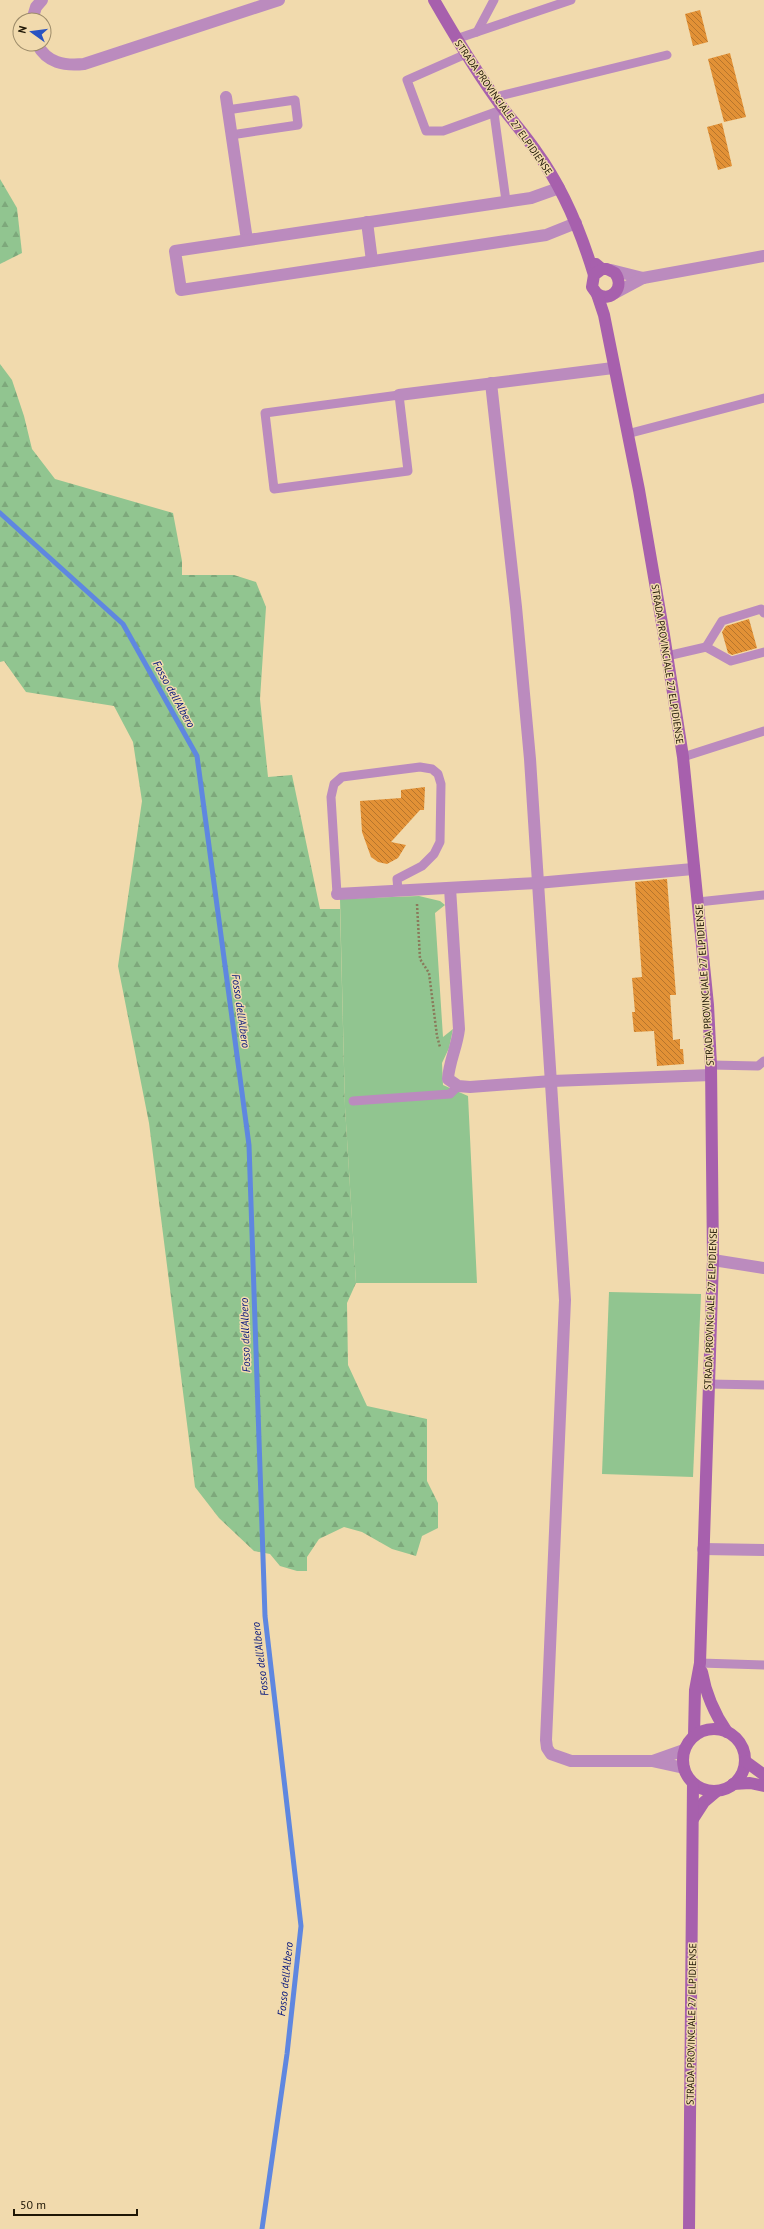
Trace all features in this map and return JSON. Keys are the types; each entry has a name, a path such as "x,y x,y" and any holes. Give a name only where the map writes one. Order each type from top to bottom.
{"main road":[{"name":"STRADA PROVINCIALE 27 ELPIDIENSE","path":"434,0 456,39 495,97 499,111 537,152 559,188 576,223 589,259 600,272 615,273 619,282 606,294 604,315 613,368 639,490 667,656 682,757 693,869 698,902 711,1070 713,1260 700,1663 695,1690 694,1736"},
{"name":"STRADA PROVINCIALE 27 ELPIDIENSE","path":"600,272 592,287 606,294"},
{"name":"STRADA PROVINCIALE 27 ELPIDIENSE","path":"700,1663 705,1689 714,1713 728,1732 740,1744 745,1761"},
{"path":"717,1791 704,1789 693,1783 684,1768 684,1750 694,1736 710,1729 728,1732"},
{"path":"733,1784 740,1777 745,1761 764,1775"},
{"name":"STRADA PROVINCIALE 27 ELPIDIENSE","path":"689,2229 693,1783"},
{"path":"693,1819 704,1802 717,1791 733,1784 750,1783 764,1786"}],"street":[{"path":"34,12 36,7 42,0"},
{"path":"42,52 53,61 68,66 84,64 278,0"},
{"path":"226,97 246,240"},
{"path":"559,188 532,198 175,251 181,290 546,235 576,223"},
{"path":"367,222 372,261"},
{"path":"606,294 643,278 764,256"},
{"path":"600,272 643,278"},
{"path":"399,395 613,368"},
{"path":"491,383 516,608 530,759 565,1300 546,1740 547,1748 551,1754 571,1761 652,1761 684,1768"},
{"path":"337,894 537,883 693,869"},
{"path":"450,888 459,1029 457,1046 449,1065 448,1079 458,1086 711,1070"},
{"path":"713,1260 764,1268"},
{"path":"703,1549 764,1550"},
{"path":"652,1761 684,1750"}],"lane":[{"path":"477,32 494,0"},
{"path":"456,39 572,0"},
{"path":"466,54 407,80 426,131 443,131 499,111 506,201"},
{"path":"495,97 666,55"},
{"path":"227,110 295,100 297,112 298,125 231,135"},
{"path":"399,395 408,471 274,489 265,413 399,395"},
{"path":"627,434 764,398"},
{"path":"706,647 722,621 761,609 764,613"},
{"path":"667,656 706,647 731,662 764,652"},
{"path":"682,757 764,731"},
{"path":"337,894 331,797 334,784 342,777 420,767 432,769 438,774 441,784 440,842 434,854 422,866 397,879 398,890"},
{"path":"698,902 764,895"},
{"path":"711,1070 758,1066 764,1061"},
{"path":"353,1101 450,1094 458,1086"},
{"path":"708,1384 764,1385"},
{"path":"700,1663 764,1665"}],"path":[{"path":"417,902 420,959 429,973 437,1036 441,1054"}],"green space":[{"path":"0,179 17,208 22,253 0,264"},
{"path":"0,364 12,380 24,416 32,449 55,479 173,513 182,561 182,575 234,575 256,582 266,607 260,699 268,777 292,775 320,909 340,909 345,1107 356,1283 347,1303 348,1365 367,1406 427,1419 427,1481 438,1503 438,1528 422,1536 416,1556 392,1549 362,1532 344,1527 319,1539 307,1557 307,1571 297,1571 280,1566 270,1554 254,1551 219,1518 195,1487 149,1123 118,966 142,801 133,742 114,706 26,692 4,661 0,662"},
{"path":"419,896 440,901 445,905 435,913 443,1037 453,1029 449,1048 442,1063 443,1085 468,1096 477,1283 356,1283 345,1107 340,899"},
{"path":"609,1292 701,1294 693,1477 602,1474"}],"building":[{"path":"700,10 708,42 693,46 685,14"},
{"path":"730,53 746,117 724,122 708,59"},
{"path":"722,123 732,166 718,170 707,127"},
{"path":"749,619 757,648 732,655 728,653 722,632 726,626"},
{"path":"425,787 424,810 420,810 391,842 406,845 398,858 387,864 378,862 371,857 362,832 360,801 401,798 401,790"},
{"path":"667,879 676,995 670,995 673,1040 680,1039 680,1049 683,1049 684,1064 657,1066 654,1031 634,1032 632,1012 635,1012 632,978 642,977 635,882"}],"waterway":[{"name":"Fosso dell'Albero","path":"0,513 123,624 197,756 249,1145 265,1616 301,1926 287,2054 262,2229"}]}
